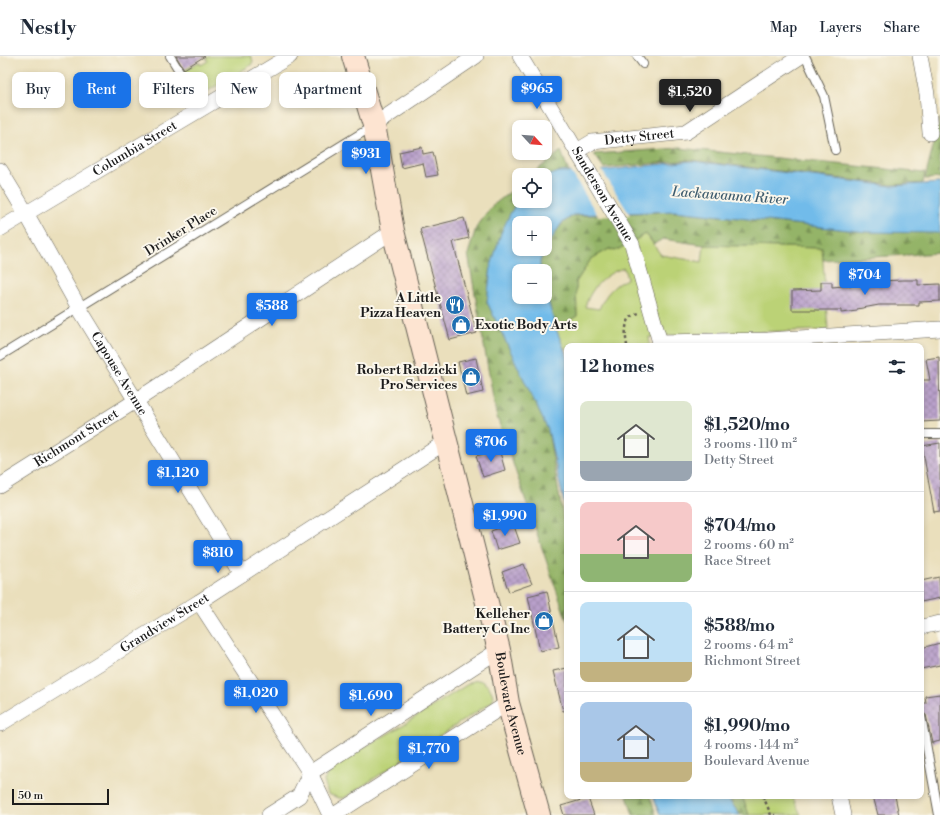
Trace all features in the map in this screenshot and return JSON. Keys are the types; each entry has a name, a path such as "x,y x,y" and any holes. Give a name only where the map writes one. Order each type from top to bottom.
{"street":[{"name":"Columbia Street","path":"208,104 290,56"},
{"name":"Boulevard Avenue","path":"354,56 374,125 393,231 499,650 508,703 539,815"},
{"path":"374,125 476,56"},
{"name":"Sanderson Avenue","path":"520,56 632,244 661,343"},
{"name":"Detty Street","path":"577,151 592,142 686,132 801,56"},
{"path":"920,56 933,94 930,133"},
{"name":"Columbia Street","path":"0,229 202,108"},
{"name":"Capouse Avenue","path":"0,170 26,213 79,308 137,400 242,574"},
{"name":"Richmont Street","path":"0,486 137,400 393,231"},
{"path":"768,343 940,329"},
{"name":"Grandview Street","path":"0,724 199,602 447,441"},
{"path":"199,602 310,773 330,815"},
{"path":"924,626 940,623"},
{"path":"269,815 299,796 310,773 499,650"},
{"path":"334,815 508,703"},
{"path":"840,799 843,815"}],"lane":[{"path":"170,56 180,72"},
{"path":"637,56 643,64"},
{"path":"805,56 824,96 835,150"},
{"name":"Drinker Place","path":"0,356 374,125"},
{"path":"924,434 940,434"},
{"path":"924,732 939,815"}],"path":[{"path":"627,343 625,330 633,315 651,310"},
{"path":"765,799 773,815"}],"green space":[{"path":"209,56 251,56 253,61 251,65 239,72 216,72 216,86 208,91 208,72 183,71 199,62 201,65 208,61 206,58"},
{"path":"940,118 940,178 925,179"},
{"path":"679,148 925,173 923,183 892,185 691,160 604,168 594,154"},
{"path":"561,151 569,172 559,172 552,174 552,168 540,168 550,160 552,160 552,158"},
{"path":"512,190 512,208 513,208 491,266 487,302 548,430 564,523 564,612 496,414 468,254 476,228 492,206"},
{"path":"675,211 867,232 940,231 940,253 823,260 822,248 704,245 663,239 654,244 646,234 615,251 609,249 591,259 576,282 577,316 556,329 549,304 552,304 552,264 540,263 542,256 552,256 552,236 560,226 573,216"},
{"path":"646,234 661,255 702,262 704,245 822,248 828,330 709,333 649,337 650,343 577,342 564,343 564,349 556,329 577,316 576,282 591,259 609,249 615,251","holes":["624,268 627,279 610,291 599,309 585,307 587,300 599,283 617,270"]},
{"path":"479,680 490,688 493,701 344,798 339,798 328,794 324,781 327,775 350,755 398,728 473,681"},
{"path":"628,799 651,799 656,815 633,815"},
{"path":"728,799 743,799 749,815 740,815"},
{"path":"743,799 793,799 801,815 749,815"}],"water":[{"name":"Lackawanna River","path":"692,161 891,186 940,183 940,233 867,232 675,211 573,215 561,224 552,238 552,216 512,216 512,256 542,256 540,264 512,264 512,304 549,304 556,329 564,349 564,502 548,430 487,302 491,266 501,233 510,214 513,208 552,208 552,174 559,172 590,172"},
{"path":"654,799 728,799 740,815 660,815"}],"pier":[{"path":"601,169 630,215 598,216 570,170"}],"building":[{"path":"176,56 205,56 184,69"},
{"path":"422,147 423,154 433,152 438,175 426,177 423,163 402,168 399,152"},
{"path":"464,218 469,238 453,242 477,333 450,340 420,229"},
{"path":"877,279 878,281 918,280 918,285 940,284 940,301 919,302 919,305 879,305 857,309 857,311 841,313 841,310 792,310 792,291 821,290 821,282 832,282 832,287 867,284 866,280"},
{"path":"939,357 940,421 924,422 924,380 930,380 926,359"},
{"name":"Robert Radzicki Pro Services","path":"476,358 483,392 466,396 458,362"},
{"path":"940,443 940,511 934,512 924,457 924,446"},
{"path":"499,449 505,470 483,477 476,456"},
{"path":"513,523 520,543 497,550 491,531"},
{"path":"524,564 532,584 509,592 502,572"},
{"path":"939,577 940,598 924,601 924,580"},
{"name":"Kelleher Battery Co Inc","path":"547,591 559,647 540,651 528,596"},
{"path":"940,643 940,665 924,668 924,647"},
{"path":"564,669 564,711 563,711 553,671"},
{"path":"940,694 940,741 932,743 926,715 924,713 924,703 926,703 925,696"},
{"path":"588,799 594,815 564,815 561,806"},
{"path":"874,799 896,799 899,815 878,815"}],"place":[{"name":"A Little Pizza Heaven","path":"455,305"},
{"name":"Exotic Body Arts","path":"461,325"},
{"name":"Robert Radzicki Pro Services","path":"471,377"},
{"name":"Kelleher Battery Co Inc","path":"544,621"}]}
